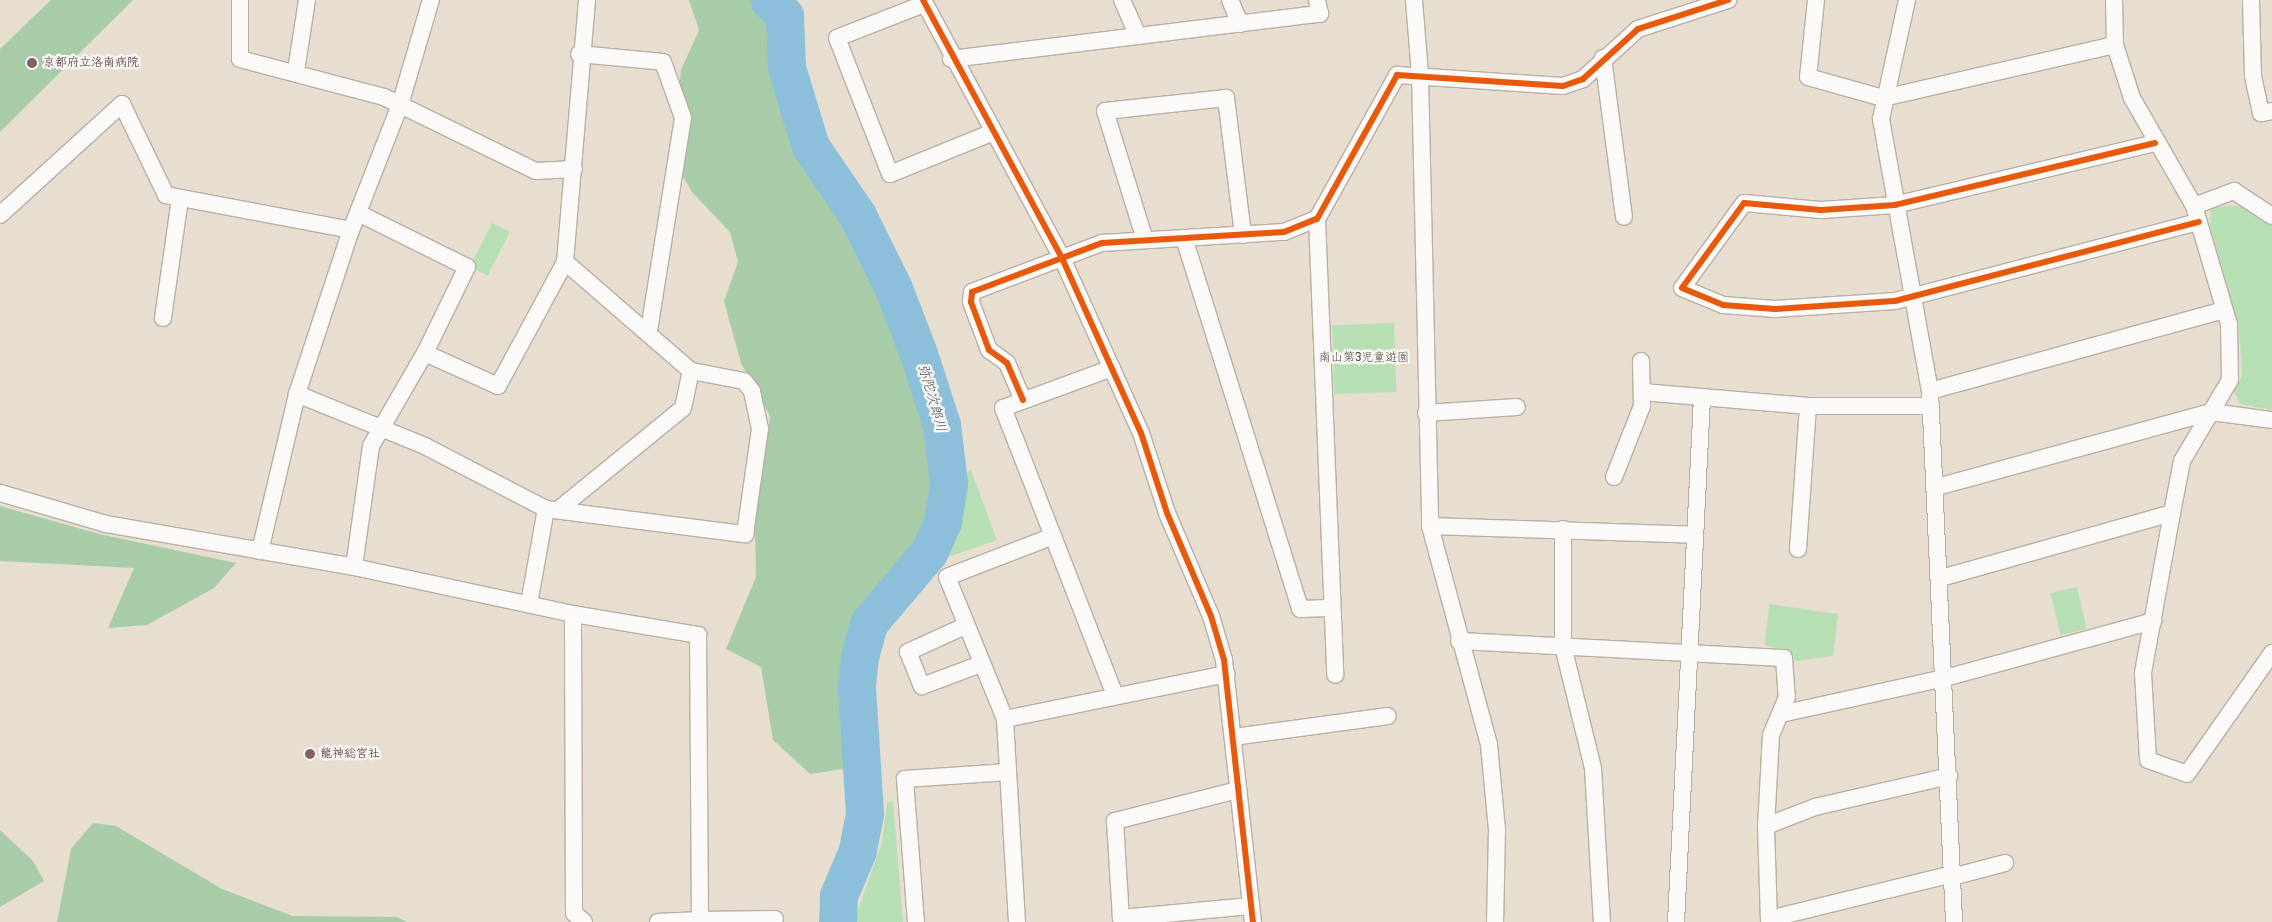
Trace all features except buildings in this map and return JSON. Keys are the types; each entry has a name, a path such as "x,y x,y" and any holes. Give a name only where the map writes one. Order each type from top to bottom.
{"street":[{"path":"240,0 240,59 296,71 400,105 536,171 574,169"},
{"path":"296,71 307,0"},
{"path":"260,551 297,394 351,230 360,214 400,105 431,0"},
{"path":"425,353 498,386 565,262 574,169 579,54 587,0"},
{"path":"1122,0 1138,36"},
{"path":"1230,0 1240,24"},
{"path":"951,59 1320,14 1317,0"},
{"path":"1414,0 1420,75 1430,526 1459,641 1489,745 1497,829 1495,922"},
{"path":"1334,675 1329,608 1317,219 1384,93 1397,75 1420,75 1563,86 1583,79 1603,58 1638,29 1728,0"},
{"path":"1816,0 1808,77 1883,98 2115,45"},
{"path":"1907,0 1883,98 1881,119 1910,296 1930,399 1942,578 1954,922"},
{"path":"2114,0 2115,45 2132,98 2155,143 2196,214 2224,310 2230,380 2182,461 2143,673 2148,760 2187,774 2272,653"},
{"path":"2251,0 2253,76 2261,113 2272,111"},
{"path":"991,133 890,174 837,38 923,2 991,133 1061,256 1112,368 1211,616 1226,674 1251,914 1121,918 1115,821 1238,790"},
{"path":"579,54 663,62 682,118 649,331"},
{"path":"1603,58 1624,217"},
{"path":"1146,240 1105,111 1226,98 1244,235"},
{"path":"0,215 122,104 166,195 351,230"},
{"path":"2155,143 1895,205 1821,210 1744,203 1682,288 1723,305 1775,309 1895,301 2196,214 2234,191 2272,216"},
{"path":"163,318 180,198"},
{"path":"354,567 370,446 425,353 467,267 360,214"},
{"path":"1022,400 1007,362 989,350 971,302 972,292 1061,256 1102,242 1284,232 1317,219"},
{"path":"1184,238 1300,609 1329,608"},
{"path":"297,394 380,428 552,510 745,534 760,429 754,398 744,381 691,371 649,331 565,262"},
{"path":"1642,392 1808,406 1930,399 2224,310"},
{"path":"1614,477 1642,406 1641,361"},
{"path":"1112,368 1003,408 1115,696"},
{"path":"529,604 552,510 682,408 691,371"},
{"path":"1676,922 1702,397"},
{"path":"1798,549 1808,406"},
{"path":"1426,413 1517,407"},
{"path":"1937,487 2211,412 2272,420"},
{"path":"0,493 106,524 354,567 573,614 698,635 700,920"},
{"path":"1942,578 2172,513"},
{"path":"1430,526 1563,529 1695,535"},
{"path":"1563,529 1563,646 1593,768 1602,922"},
{"path":"1017,922 1005,720 965,626 947,577 1053,536"},
{"path":"573,614 574,913 584,922"},
{"path":"1781,714 1945,678 2153,621"},
{"path":"965,626 908,652 922,686 981,664"},
{"path":"1459,641 1784,658 1787,697 1771,735 1766,826 1769,920 2005,863"},
{"path":"1005,720 1226,674"},
{"path":"1233,737 1388,716"},
{"path":"916,922 906,778 1008,772"},
{"path":"1766,826 1815,807 1949,776"},
{"path":"658,922 775,919"}],"green space":[{"name":"京都府立洛南病院","path":"51,0 133,0 0,132 0,49"},
{"path":"689,0 756,0 775,21 783,91 803,167 852,226 906,352 931,432 935,503 911,562 864,611 850,675 849,768 810,774 773,740 761,667 726,649 756,577 755,526 770,416 741,363 724,301 738,262 730,232 692,192 673,160 681,70 699,30"},
{"path":"2243,205 2272,225 2272,410 2240,404 2234,391 2242,376 2239,327 2210,226 2211,208"},
{"path":"492,223 510,232 488,276 470,267"},
{"name":"南山第3児童遊園","path":"1394,323 1396,392 1334,394 1332,325"},
{"path":"971,470 997,540 934,562 957,495 957,475"},
{"path":"0,506 99,534 236,563 214,588 147,625 108,628 134,568 0,561"},
{"path":"2077,587 2087,629 2060,635 2051,593"},
{"path":"1769,604 1838,614 1833,656 1796,661 1787,650 1765,645"},
{"path":"893,801 903,922 854,922 882,842 887,803"},
{"path":"93,823 116,826 222,889 293,916 397,917 407,922 57,922 71,849"},
{"path":"0,830 33,861 44,881 0,907"}],"waterway":[{"name":"弥陀次郎川","path":"769,0 785,16 787,68 811,147 858,216 894,289 919,354 942,425 949,484 943,522 929,553 869,624 860,657 857,687 865,814 858,851 839,896 838,922"}],"cycle path":[{"path":"923,0 1061,256 1141,433 1167,513 1211,616 1224,660 1253,922"},
{"path":"1023,400 1007,363 989,350 971,302 972,292 1102,243 1284,232 1317,219 1397,75 1563,86 1583,79 1638,29 1728,0"},
{"path":"2155,143 1895,205 1821,210 1744,203 1682,288 1723,305 1775,309 1895,301 2199,222"}],"place":[{"name":"京都府立洛南病院","path":"32,63"},
{"name":"龍神総宮社","path":"310,754"}]}
